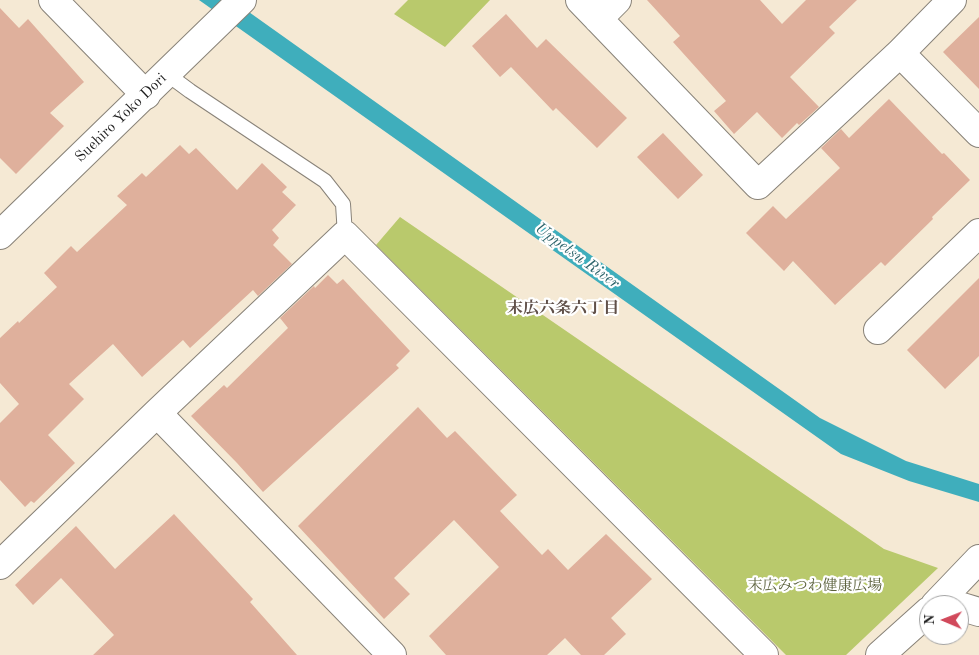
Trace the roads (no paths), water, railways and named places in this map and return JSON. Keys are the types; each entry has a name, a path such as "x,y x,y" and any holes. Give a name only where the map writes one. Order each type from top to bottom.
{"street":[{"path":"53,0 146,95"},
{"name":"Suehiro Yoko Dori","path":"0,235 242,0"},
{"path":"598,6 758,185 900,53 952,0"},
{"path":"900,53 979,133"},
{"path":"878,330 979,233"},
{"path":"0,565 345,235 764,655"},
{"path":"157,413 392,655"},
{"path":"952,595 979,559"},
{"path":"880,655 919,625"}],"lane":[{"path":"175,66 190,91 325,180 343,204 345,235"}],"water":[{"name":"Uppetsu River","path":"199,0 232,0 820,418 906,461 979,484 979,502 909,481 841,454"}],"district":[{"name":"末広六条六丁目","path":"563,309"}],"park label":[{"name":"末広みつわ健康広場","path":"815,586"}]}
